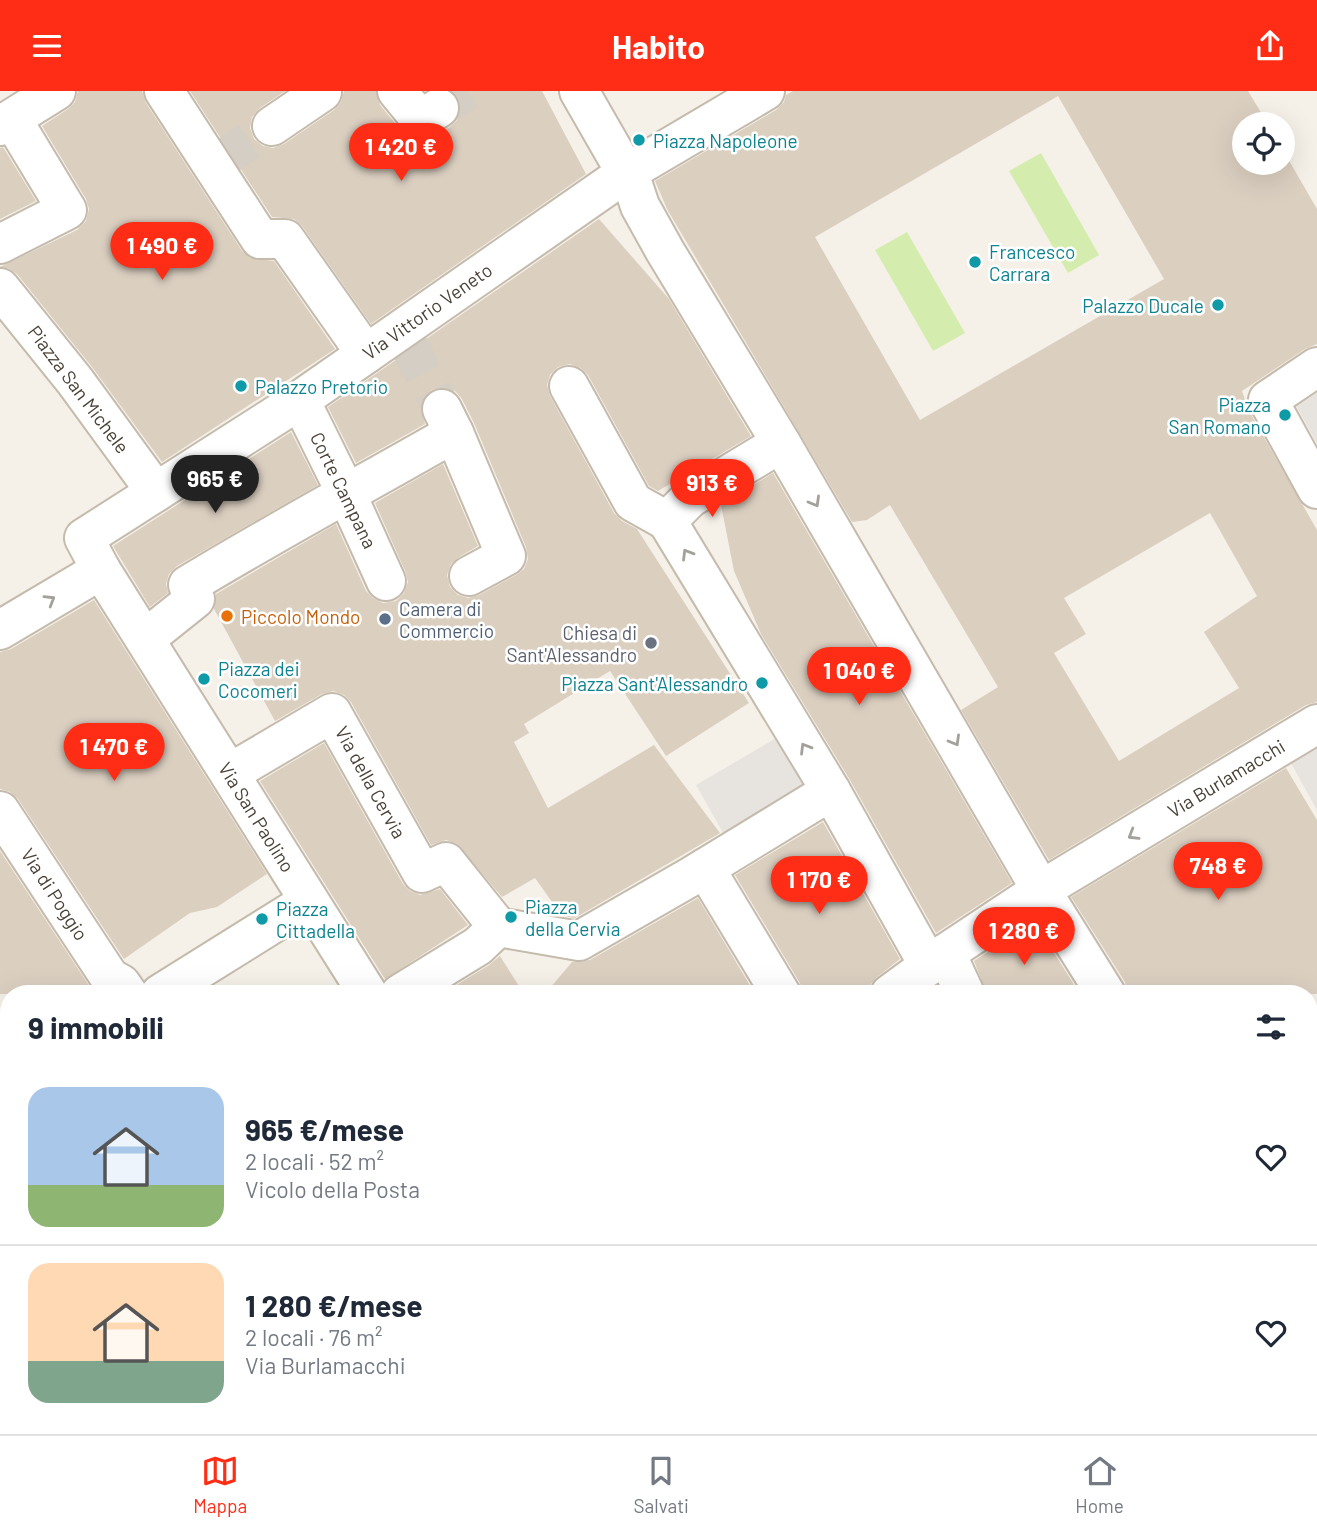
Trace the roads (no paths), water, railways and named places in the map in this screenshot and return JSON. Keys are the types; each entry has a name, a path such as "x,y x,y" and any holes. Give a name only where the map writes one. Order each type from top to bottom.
{"street":[{"path":"0,244 67,210 6,123 56,91"},
{"path":"164,91 216,163 260,239 285,239 366,354"},
{"path":"397,91 420,119 439,108"},
{"path":"579,91 633,190 1041,890 1100,985"},
{"path":"633,190 765,91"},
{"name":"Via Vittorio Veneto","path":"101,570 83,538 300,400 366,354 403,335 633,190"},
{"name":"Piazza San Michele","path":"0,288 75,381 156,492"},
{"path":"1317,367 1268,400 1317,489"},
{"path":"569,386 633,502 667,521 835,799 938,960 958,985"},
{"name":"Corte Campana","path":"300,400 386,581"},
{"path":"145,639 195,599 188,585 277,531 347,495 448,421 480,463 506,557 469,576"},
{"path":"667,521 690,498 781,443"},
{"path":"0,630 101,570"},
{"name":"Via San Paolino","path":"101,570 362,985"},
{"name":"Via della Cervia","path":"230,773 332,713 422,873 446,862 498,927"},
{"name":"Via Burlamacchi","path":"903,985 1041,890 1317,724"},
{"path":"415,985 478,946 498,927 579,941 709,865 835,799"},
{"name":"Via di Poggio","path":"0,811 106,985"},
{"path":"709,865 776,985"},
{"path":"174,985 309,901"}],"tunnel":[{"path":"439,108 468,91"},
{"path":"218,162 272,126"},
{"path":"406,340 442,409"}],"place":[{"name":"Piazza Napoleone","path":"639,140"},
{"name":"Francesco Carrara","path":"975,262"},
{"name":"Palazzo Ducale","path":"1218,305"},
{"name":"Palazzo Pretorio","path":"241,386"},
{"name":"Piazza San Romano","path":"1285,415"},
{"name":"Piccolo Mondo","path":"227,616"},
{"name":"Camera di Commercio","path":"385,619"},
{"name":"Chiesa di Sant'Alessandro","path":"651,643"},
{"name":"Piazza dei Cocomeri","path":"204,679"},
{"name":"Piazza Sant'Alessandro","path":"762,683"},
{"name":"Piazza della Cervia","path":"511,917"},
{"name":"Piazza Cittadella","path":"262,919"}]}
